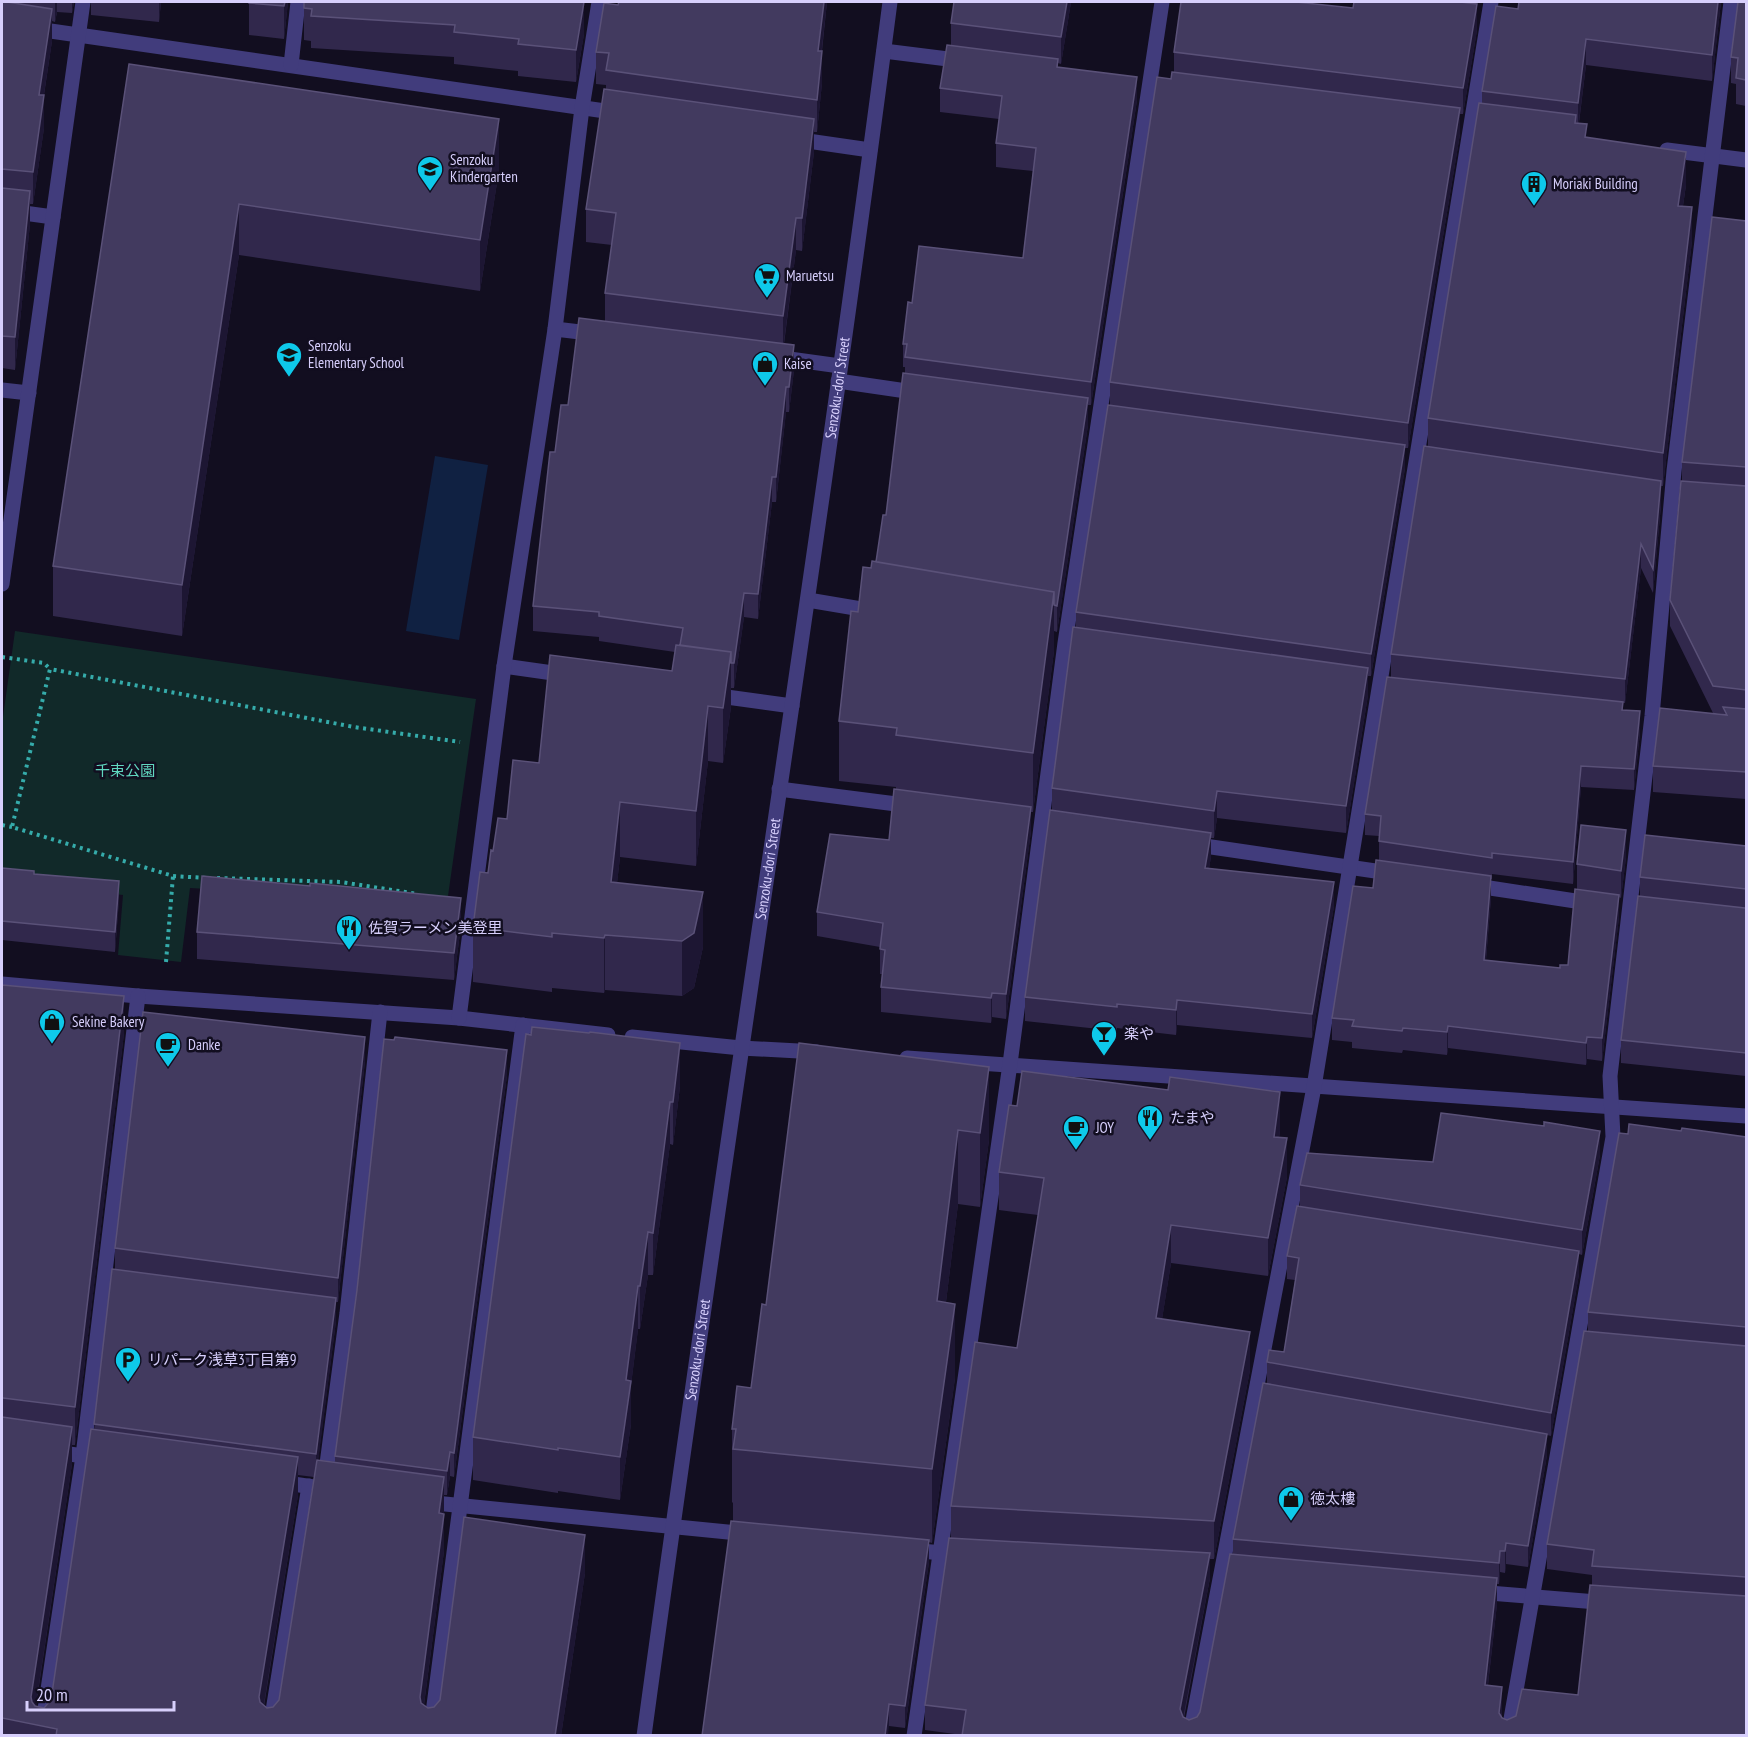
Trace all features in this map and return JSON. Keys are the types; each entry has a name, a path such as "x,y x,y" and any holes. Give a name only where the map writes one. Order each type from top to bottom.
{"street":[{"path":"2,584 83,2"},
{"path":"291,65 298,2"},
{"path":"459,1018 504,666 555,329 582,108 599,2"},
{"name":"Senzoku-dori Street","path":"644,1736 741,1048 808,600 890,2"},
{"path":"914,1736 1010,1064 1065,643 1162,2"},
{"path":"1190,1736 1221,1569 1261,1394 1295,1219 1348,867 1415,459 1476,126 1491,2"},
{"path":"1508,1736 1532,1597 1553,1446 1582,1347 1584,1265 1613,1137 1610,1076 1618,907 1652,716 1671,496 1731,2"},
{"path":"2,24 629,115"},
{"path":"884,51 974,63"},
{"path":"1453,123 1476,126"},
{"path":"780,136 870,150"},
{"path":"1646,147 1746,160"},
{"path":"2,210 53,217"},
{"path":"555,329 612,336"},
{"path":"761,356 934,394"},
{"path":"2,390 29,393"},
{"path":"808,600 894,614"},
{"path":"504,666 580,677"},
{"path":"697,693 792,706"},
{"path":"779,789 926,808"},
{"path":"1170,842 1407,876"},
{"path":"1454,883 1648,911"},
{"path":"2,984 138,996 459,1018 741,1048 828,1053"},
{"path":"42,1736 110,1281 138,996"},
{"path":"269,1736 316,1487 380,1012"},
{"path":"430,1736 523,1025"},
{"path":"896,1057 1746,1116"},
{"path":"36,1450 122,1461"},
{"path":"262,1480 346,1492"},
{"path":"415,1501 767,1536"},
{"path":"893,1549 986,1556"},
{"path":"1462,1591 1627,1604"}],"path":[{"path":"2,657 44,663 50,669 354,727 494,747"},
{"path":"12,826 50,669"},
{"path":"2,825 12,826 173,876 341,882 418,894"},
{"path":"166,962 173,876"}],"green space":[{"name":"千束公園","path":"15,631 476,699 447,903 190,888 181,962 118,955 123,895 2,882 2,724"}],"water":[{"path":"435,456 488,465 459,640 406,631"}],"building":[{"path":"2,2 52,9 39,95 44,95 33,172 2,169"},
{"path":"249,2 285,2 284,6"},
{"path":"304,2 584,2 576,50 518,44 519,39 454,32 455,25 311,16 312,9 304,8"},
{"path":"619,2 824,2 818,51 822,51 817,100 606,70 609,53 596,52 604,3 618,5"},
{"path":"954,2 1067,2 1061,37 951,23"},
{"path":"1181,2 1296,2 1353,8 1354,2 1477,4 1463,88 1174,52"},
{"path":"1519,2 1718,2 1712,55 1586,39 1578,103 1482,91 1496,6 1518,9"},
{"path":"1738,2 1746,2 1746,80 1736,78 1738,58 1731,57"},
{"path":"947,45 1058,59 1057,67 1137,77 1091,382 905,357 907,344 903,344 908,302 912,303 919,246 1023,258 1036,148 996,143 1002,96 940,88"},
{"path":"129,64 499,119 480,240 239,204 182,585 53,566"},
{"path":"1172,72 1460,108 1408,423 1110,382 1157,77 1171,79"},
{"path":"604,89 814,119 802,218 796,218 783,316 605,293 616,213 586,209"},
{"path":"1479,103 1576,115 1575,123 1587,124 1585,137 1686,152 1678,206 1692,207 1663,453 1428,418"},
{"path":"2,188 30,191 15,337 2,336"},
{"path":"1712,217 1746,221 1746,467 1682,462"},
{"path":"579,318 794,345 789,387 786,387 776,477 772,477 758,594 744,593 734,663 731,663 731,652 680,645 683,628 599,616 599,612 533,606 550,452 555,452 561,405 568,405"},
{"path":"903,373 1088,398 1057,606 1054,605 1054,592 876,562 883,515 886,515"},
{"path":"1108,405 1405,445 1371,654 1076,612"},
{"path":"1424,446 1661,481 1653,569 1641,544 1625,679 1391,654"},
{"path":"1681,481 1746,486 1746,690 1713,686 1670,600"},
{"path":"872,561 1054,592 1033,753 896,735 897,728 839,721 851,611 858,612 863,567 871,568"},
{"path":"1073,627 1368,668 1346,806 1217,791 1214,811 1052,788"},
{"path":"676,645 731,652 723,708 708,706 696,811 620,802 611,882 703,892 694,933 682,941 552,933 552,937 473,927 480,872 488,873 498,818 507,819 513,760 539,763 550,655 672,671"},
{"path":"1387,677 1623,702 1622,710 1640,711 1634,769 1581,766 1573,862 1492,853 1492,858 1379,841 1381,816 1365,814"},
{"path":"1723,707 1746,709 1746,772 1653,766 1660,708 1727,715"},
{"path":"894,789 1031,807 1006,994 992,993 991,998 881,987 885,950 880,949 883,923 817,912 830,834 889,840"},
{"path":"1050,810 1211,833 1205,868 1334,882 1312,1014 1177,1000 1176,1010 1117,1004 1117,1007 1025,997"},
{"path":"1581,825 1626,830 1621,871 1577,864"},
{"path":"1645,835 1746,846 1746,889 1640,877"},
{"path":"1376,860 1491,876 1484,960 1560,968 1560,965 1568,965 1575,889 1619,895 1602,1038 1587,1037 1586,1043 1448,1026 1447,1032 1403,1028 1402,1031 1352,1026 1354,1020 1332,1018 1353,886 1373,888"},
{"path":"2,868 34,871 34,874 119,881 115,932 2,921"},
{"path":"202,876 310,886 310,883 461,898 454,953 197,932"},
{"path":"1638,896 1746,908 1746,1053 1621,1040"},
{"path":"2,985 124,996 75,1407 2,1398"},
{"path":"143,1012 365,1037 338,1278 115,1248"},
{"path":"532,1027 680,1043 653,1233 648,1232 640,1286 638,1286 626,1380 631,1381 620,1457 473,1437 526,1034 531,1035"},
{"path":"395,1037 507,1050 454,1453 450,1452 447,1471 335,1456 357,1290 384,1039 394,1040"},
{"path":"799,1043 989,1067 980,1133 958,1130 937,1301 955,1304 932,1469 733,1449 736,1429 732,1429 737,1386 751,1388 762,1304 766,1305"},
{"path":"1022,1071 1168,1090 1170,1077 1280,1092 1274,1137 1287,1138 1268,1238 1171,1225 1156,1318 1250,1332 1214,1521 951,1506 975,1342 1017,1348 1044,1178 999,1172 1009,1105 1017,1106"},
{"path":"1441,1113 1544,1126 1544,1122 1600,1131 1582,1230 1300,1185 1307,1153 1433,1162"},
{"path":"1629,1124 1681,1131 1682,1128 1746,1137 1746,1327 1588,1312 1619,1133 1628,1134"},
{"path":"1297,1206 1579,1251 1551,1413 1267,1362 1269,1350 1284,1352 1299,1258 1287,1256"},
{"path":"112,1269 336,1298 316,1454 94,1424"},
{"path":"1584,1331 1746,1346 1746,1577 1592,1566 1594,1550 1547,1544"},
{"path":"1263,1383 1547,1434 1528,1546 1506,1543 1505,1551 1500,1551 1499,1563 1233,1539"},
{"path":"2,1417 72,1427 31,1697 35,1706 44,1708 51,1700 91,1429 298,1457 259,1697 260,1702 267,1708 273,1707 279,1700 317,1460 444,1477 439,1513 444,1514 420,1697 421,1703 428,1708 434,1707 440,1700 464,1517 585,1535 555,1736 56,1736 57,1729 2,1718"},
{"path":"731,1521 929,1540 905,1706 889,1704 885,1736 702,1736"},
{"path":"949,1538 1210,1553 1180,1709 1183,1717 1189,1720 1197,1717 1200,1712 1230,1554 1497,1578 1485,1685 1502,1687 1499,1713 1507,1720 1516,1716 1522,1689 1578,1695 1590,1585 1746,1596 1746,1736 962,1736 966,1710 925,1705"}],"place":[{"name":"Senzoku Kindergarten","path":"430,192"},
{"name":"Moriaki Building","path":"1534,207"},
{"name":"Maruetsu","path":"767,299"},
{"name":"Senzoku Elementary School","path":"289,378"},
{"name":"Kaise","path":"765,387"},
{"name":"佐賀ラーメン美登里","path":"349,951"},
{"name":"Sekine Bakery","path":"52,1045"},
{"name":"楽や","path":"1104,1057"},
{"name":"Danke","path":"168,1068"},
{"name":"たまや","path":"1150,1141"},
{"name":"JOY","path":"1076,1151"},
{"name":"リパーク浅草3丁目第9","path":"128,1383"},
{"name":"徳太樓","path":"1291,1522"}]}
